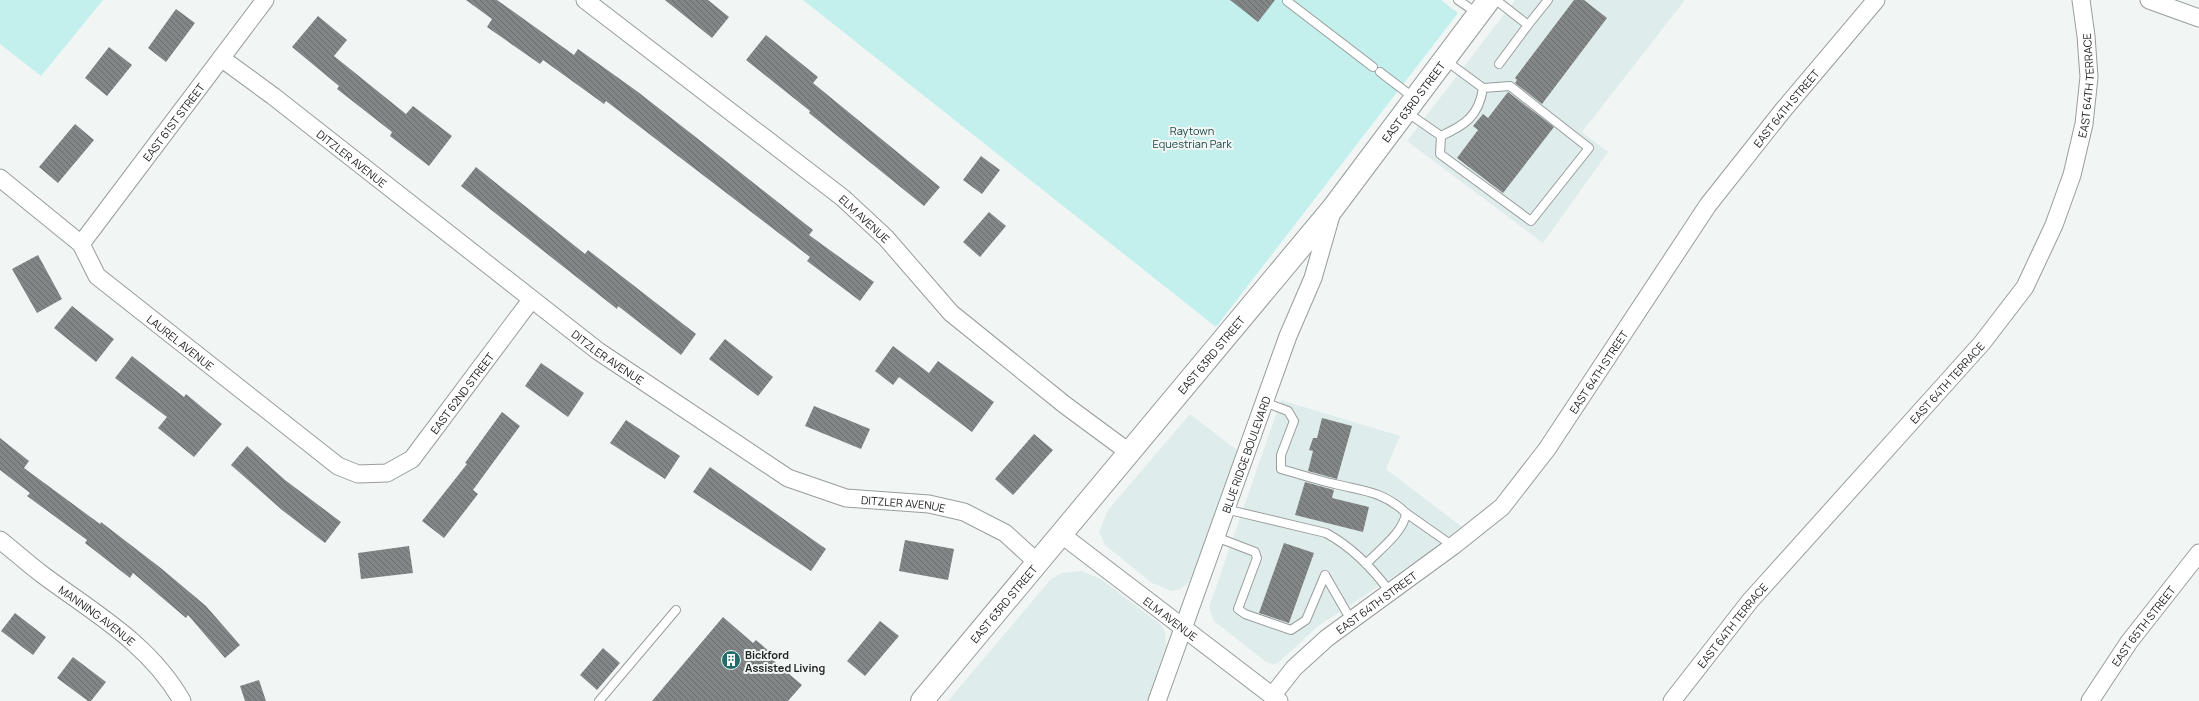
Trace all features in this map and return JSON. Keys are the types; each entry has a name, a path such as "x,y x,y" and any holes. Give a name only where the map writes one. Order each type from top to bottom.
{"main road":[{"name":"EAST 63RD STREET","path":"922,701 1062,535 1333,208 1484,7"}],"street":[{"name":"EAST 61ST STREET","path":"81,244 265,0"},
{"name":"ELM AVENUE","path":"585,0 843,198 886,238 951,314 1065,405 1130,453"},
{"name":"EAST 64TH STREET","path":"1275,698 1294,668 1327,638 1453,546 1502,508 1543,454 1708,205 1784,109 1876,0"},
{"name":"EAST 64TH TERRACE","path":"1672,701 1750,601 1982,343 2025,287 2054,225 2062,204 2072,175 2084,124 2089,77 2086,36 2081,0"},
{"path":"2149,0 2199,18"},
{"name":"DITZLER AVENUE","path":"221,58 291,110 531,300 598,351 788,478 846,498 929,504 964,512 1005,533 1038,563"},
{"name":"LAUREL AVENUE","path":"0,178 81,244 97,276 338,466 358,474 382,474"},
{"name":"BLUE RIDGE BOULEVARD","path":"1157,701 1288,336 1313,278 1333,208"},
{"name":"EAST 62ND STREET","path":"382,474 387,473 412,459 531,300"},
{"name":"ELM AVENUE","path":"1062,535 1275,698"},
{"name":"MANNING AVENUE","path":"0,540 43,574 102,615 150,658 172,683 182,701"},
{"name":"EAST 65TH STREET","path":"2090,701 2130,642 2199,552"}],"lane":[{"path":"1458,0 1484,7"},
{"path":"1496,0 1528,25"},
{"path":"1498,64 1548,0"},
{"path":"1287,1 1376,69 1441,136 1440,154 1531,221 1589,148 1510,86 1483,88 1444,60"},
{"path":"1441,136 1463,126 1480,104 1483,88"},
{"path":"1264,402 1288,411 1294,421 1281,455 1281,469 1336,484 1371,491 1394,502 1406,513 1453,546"},
{"path":"1226,510 1326,533 1339,540 1374,571 1390,592"},
{"path":"1366,564 1400,528 1405,519 1406,513"},
{"path":"1216,537 1255,552 1257,558 1238,609 1245,614 1291,630 1306,620 1325,575 1350,620"},
{"path":"599,701 676,610"}],"shaded area":[{"path":"1515,0 1685,0 1582,132 1608,152 1543,243 1407,141"},
{"path":"1281,400 1400,436 1386,469 1462,527 1435,549 1317,627 1278,663 1273,664 1266,662 1214,621 1209,607"},
{"path":"1190,414 1238,451 1194,575 1187,584 1180,589 1172,591 1152,583 1105,545 1099,532 1108,510"},
{"path":"1082,571 1101,579 1161,625 1165,632 1166,646 1147,701 948,701 1051,579 1062,573"}],"green space":[{"path":"0,0 103,0 41,76 0,44"},
{"name":"Raytown Equestrian Park","path":"803,0 1441,0 1458,13 1216,327"}],"building":[{"path":"466,0 497,0 574,55 578,49 638,92 702,142 813,230 809,235 874,282 860,301 807,261 810,257 606,101 604,104 543,60 540,64 487,27 492,19"},
{"path":"665,0 708,0 729,17 712,38"},
{"path":"1230,0 1275,0 1258,22"},
{"path":"1574,0 1584,0 1607,18 1542,104 1515,83 1517,80 1515,78"},
{"path":"176,9 195,23 166,62 148,48"},
{"path":"318,16 347,40 334,56 406,114 413,106 452,136 429,166 390,136 392,132 337,89 339,86 292,47"},
{"path":"766,35 818,77 813,83 940,187 924,206 746,60"},
{"path":"109,47 132,65 107,96 85,78"},
{"path":"1508,92 1554,127 1503,193 1457,158 1478,130 1473,126 1483,114 1488,118"},
{"path":"75,124 94,140 58,183 39,167"},
{"path":"981,156 1000,170 982,194 963,180"},
{"path":"476,167 585,254 588,250 696,334 681,355 618,306 617,309 461,186"},
{"path":"989,212 1006,226 980,257 963,242"},
{"path":"38,255 62,299 37,313 12,269"},
{"path":"72,306 114,339 96,362 54,328"},
{"path":"725,339 773,377 758,396 709,359"},
{"path":"893,346 929,373 938,361 994,402 972,432 899,377 893,385 875,371"},
{"path":"132,356 184,397 186,394 222,424 194,457 158,428 167,417 115,378"},
{"path":"541,363 584,393 568,417 525,386"},
{"path":"814,406 870,429 861,449 805,426"},
{"path":"502,412 520,426 473,490 478,494 444,538 422,521 467,464 465,463"},
{"path":"1322,418 1352,426 1337,479 1308,471 1313,451 1309,450 1313,438 1317,438"},
{"path":"626,420 680,456 665,479 610,443"},
{"path":"1034,434 1053,450 1013,495 995,479"},
{"path":"0,438 29,461 24,468 100,524 101,522 162,569 206,606 240,645 225,658 188,615 186,618 133,573 130,578 85,543 87,540 27,496 30,493 0,470"},
{"path":"247,446 285,480 341,522 325,543 282,510 231,465"},
{"path":"710,467 826,549 811,571 693,492"},
{"path":"1305,482 1334,490 1332,498 1369,507 1363,532 1295,515"},
{"path":"905,540 954,549 948,580 899,571"},
{"path":"1284,543 1314,553 1289,623 1259,613"},
{"path":"409,546 413,573 361,579 358,553"},
{"path":"15,613 46,637 33,655 1,631"},
{"name":"Bickford Assisted Living","path":"723,617 753,643 756,640 777,658 774,661 802,685 788,701 652,701"},
{"path":"880,621 899,636 865,676 847,661"},
{"path":"603,648 620,663 597,690 580,675"},
{"path":"73,657 106,682 91,701 88,701 57,678"},
{"path":"259,680 266,701 245,701 240,686"}],"place":[{"name":"Bickford Assisted Living","path":"731,660"}]}
